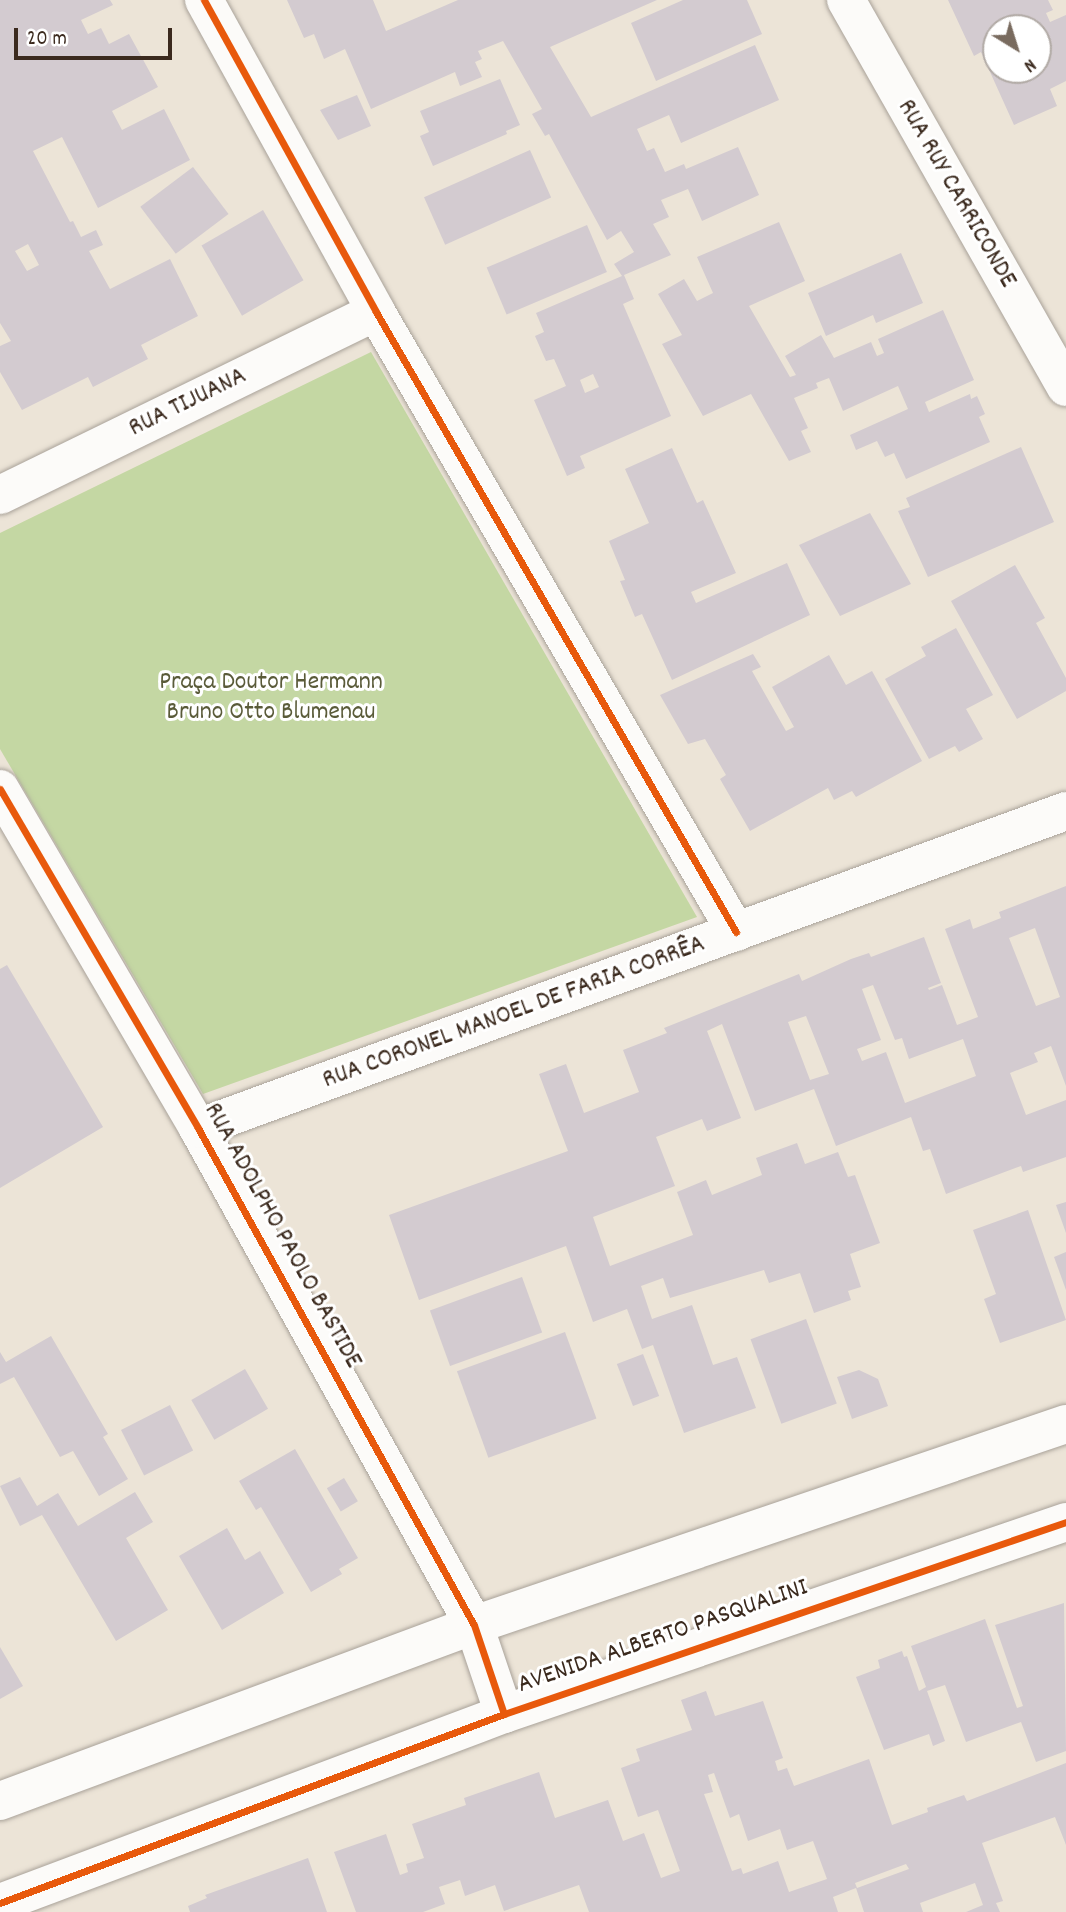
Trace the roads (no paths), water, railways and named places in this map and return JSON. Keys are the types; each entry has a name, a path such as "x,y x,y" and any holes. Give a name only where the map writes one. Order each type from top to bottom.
{"street":[{"path":"204,0 376,312 736,932"},
{"name":"RUA RUY CARRICONDE","path":"846,0 1066,387"},
{"name":"RUA TIJUANA","path":"0,495 376,312"},
{"name":"RUA ADOLPHO PAOLO BASTIDE","path":"0,789 198,1128 474,1625 504,1714"},
{"name":"RUA CORONEL MANOEL DE FARIA CORRÊA","path":"198,1128 1066,811"},
{"path":"0,1801 474,1625 1066,1424"},
{"name":"AVENIDA ALBERTO PASQUALINI","path":"0,1903 504,1714 1066,1522"}],"park label":[{"name":"Praça Doutor Hermann Bruno Otto Blumenau","path":"271,698"}]}
